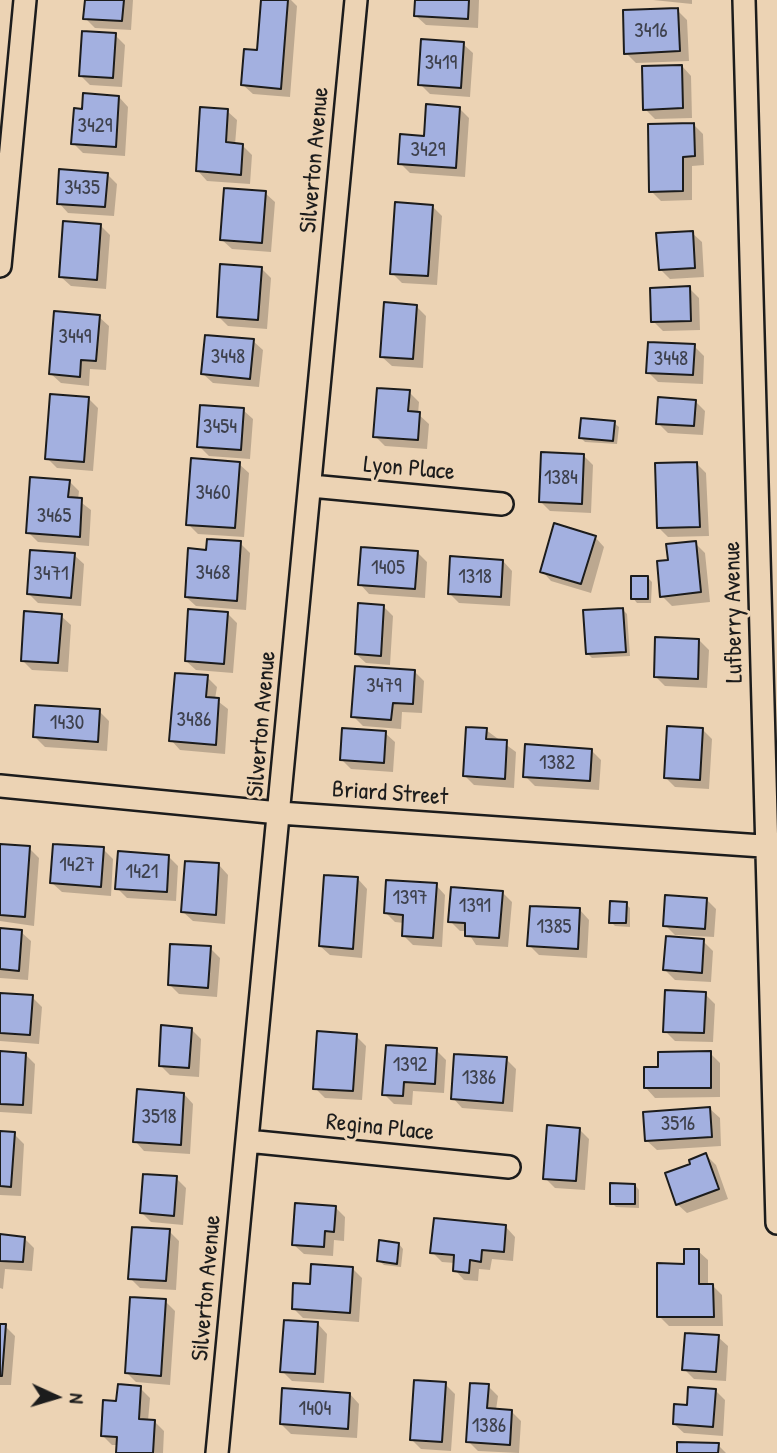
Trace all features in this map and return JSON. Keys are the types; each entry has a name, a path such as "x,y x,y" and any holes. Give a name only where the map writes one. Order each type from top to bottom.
{"street":[{"path":"0,266 25,0"},
{"name":"Silverton Avenue","path":"218,1453 356,0"},
{"name":"Lufberry Avenue","path":"744,0 771,846 777,1223"},
{"name":"Lyon Place","path":"311,486 502,504"},
{"name":"Briard Street","path":"0,786 279,813 771,846"},
{"name":"Regina Place","path":"247,1141 509,1167"}],"building":[{"path":"85,0 124,0 122,21 83,19"},
{"path":"261,0 288,0 281,89 241,85 244,49 257,50"},
{"path":"415,0 469,0 468,19 414,16"},
{"path":"678,8 680,51 624,54 623,10"},
{"path":"82,31 116,33 113,78 79,76"},
{"path":"421,39 464,42 461,88 418,85"},
{"path":"682,65 683,108 643,110 642,66"},
{"path":"83,93 119,96 116,147 71,144 74,108 82,109"},
{"path":"426,104 460,107 456,168 398,164 400,134 424,136"},
{"path":"200,107 228,109 226,142 243,144 241,175 196,171"},
{"path":"694,123 695,156 683,157 683,191 649,192 648,124"},
{"path":"59,169 108,173 105,207 57,204"},
{"path":"224,188 266,191 262,243 220,240"},
{"path":"395,202 433,205 428,276 390,274"},
{"path":"63,221 101,224 97,280 59,277"},
{"path":"693,231 695,268 659,270 656,233"},
{"path":"220,264 262,267 258,320 217,317"},
{"path":"690,286 691,321 651,322 650,288"},
{"path":"384,302 417,305 413,359 380,357"},
{"path":"54,311 100,315 96,361 81,360 80,377 49,374"},
{"path":"205,335 254,339 250,379 201,374"},
{"path":"648,342 695,344 693,375 646,373"},
{"path":"377,388 410,390 408,411 420,412 418,440 373,437"},
{"path":"50,394 89,397 84,462 45,459"},
{"path":"658,397 696,400 694,426 656,424"},
{"path":"200,405 244,408 241,450 197,447"},
{"path":"581,418 615,421 613,441 579,438"},
{"path":"541,452 584,454 582,504 539,502"},
{"path":"191,458 240,462 235,528 186,525"},
{"path":"697,462 700,527 657,528 655,463"},
{"path":"30,477 70,480 68,497 82,498 80,537 26,533"},
{"path":"554,523 596,536 581,584 540,572"},
{"path":"207,539 241,541 237,601 185,597 188,548 206,550"},
{"path":"696,541 701,592 660,597 657,561 668,560 666,544"},
{"path":"361,547 418,551 415,589 358,585"},
{"path":"30,550 75,553 71,598 27,594"},
{"path":"450,556 503,560 501,597 448,594"},
{"path":"631,576 648,576 648,599 631,599"},
{"path":"358,603 384,605 381,656 355,654"},
{"path":"623,608 626,652 586,654 583,610"},
{"path":"188,609 228,612 224,664 185,661"},
{"path":"24,611 62,614 58,663 21,661"},
{"path":"655,637 699,639 698,679 654,677"},
{"path":"355,666 415,670 413,704 393,703 391,720 351,717"},
{"path":"175,673 208,675 206,697 219,698 216,745 169,741"},
{"path":"35,705 100,709 98,742 33,737"},
{"path":"667,726 703,728 700,780 664,778"},
{"path":"466,727 487,728 486,739 507,740 505,779 463,776"},
{"path":"342,728 386,731 384,763 340,760"},
{"path":"525,744 592,749 590,781 523,777"},
{"path":"0,844 30,846 25,917 0,915"},
{"path":"53,844 104,847 101,887 50,883"},
{"path":"118,851 169,855 167,892 115,889"},
{"path":"185,861 219,863 216,915 181,912"},
{"path":"324,875 358,877 353,949 319,946"},
{"path":"386,880 437,883 433,938 402,936 403,915 384,913"},
{"path":"451,887 503,891 499,938 465,936 465,923 448,922"},
{"path":"665,895 707,898 705,929 663,926"},
{"path":"610,901 627,902 626,923 609,923"},
{"path":"530,906 580,908 578,949 527,946"},
{"path":"0,928 22,930 19,971 0,969"},
{"path":"666,936 704,939 702,973 663,970"},
{"path":"170,944 211,946 208,988 168,985"},
{"path":"665,990 706,992 704,1033 663,1032"},
{"path":"0,993 33,995 30,1035 0,1033"},
{"path":"161,1025 192,1028 189,1068 159,1066"},
{"path":"317,1031 357,1034 353,1091 313,1089"},
{"path":"386,1045 437,1048 435,1084 404,1082 403,1096 382,1095"},
{"path":"0,1051 26,1053 23,1105 0,1104"},
{"path":"711,1051 711,1088 644,1088 644,1067 658,1067 658,1052"},
{"path":"454,1054 507,1057 503,1103 451,1099"},
{"path":"137,1089 184,1093 181,1145 133,1142"},
{"path":"710,1107 712,1137 645,1141 643,1112"},
{"path":"547,1125 580,1128 576,1181 543,1179"},
{"path":"0,1131 15,1132 11,1187 0,1186"},
{"path":"706,1153 719,1189 676,1205 665,1173 690,1164 689,1160"},
{"path":"143,1174 177,1176 174,1216 140,1213"},
{"path":"610,1183 635,1184 635,1204 610,1204"},
{"path":"295,1203 336,1206 334,1232 325,1231 324,1247 292,1245"},
{"path":"434,1218 506,1225 504,1252 482,1250 481,1262 470,1260 469,1273 453,1271 454,1255 430,1253"},
{"path":"132,1227 170,1229 166,1281 128,1279"},
{"path":"0,1234 25,1237 23,1262 0,1261"},
{"path":"379,1240 399,1243 397,1264 377,1261"},
{"path":"684,1249 699,1249 699,1284 713,1284 714,1317 657,1317 657,1263 684,1264"},
{"path":"311,1264 353,1267 350,1313 292,1309 293,1283 310,1284"},
{"path":"130,1297 166,1299 161,1376 125,1373"},
{"path":"284,1320 318,1322 315,1374 280,1372"},
{"path":"0,1324 6,1324 2,1376 0,1376"},
{"path":"685,1333 719,1335 716,1372 682,1370"},
{"path":"414,1380 446,1382 442,1442 410,1440"},
{"path":"470,1383 489,1384 487,1408 512,1410 510,1445 466,1442"},
{"path":"118,1384 141,1386 139,1419 155,1420 153,1453 116,1453 117,1437 101,1436 103,1400 116,1401"},
{"path":"688,1387 716,1389 713,1427 673,1424 674,1404 687,1405"},
{"path":"282,1388 350,1393 348,1429 280,1424"},
{"path":"677,1442 719,1443 718,1453 677,1453"}]}
